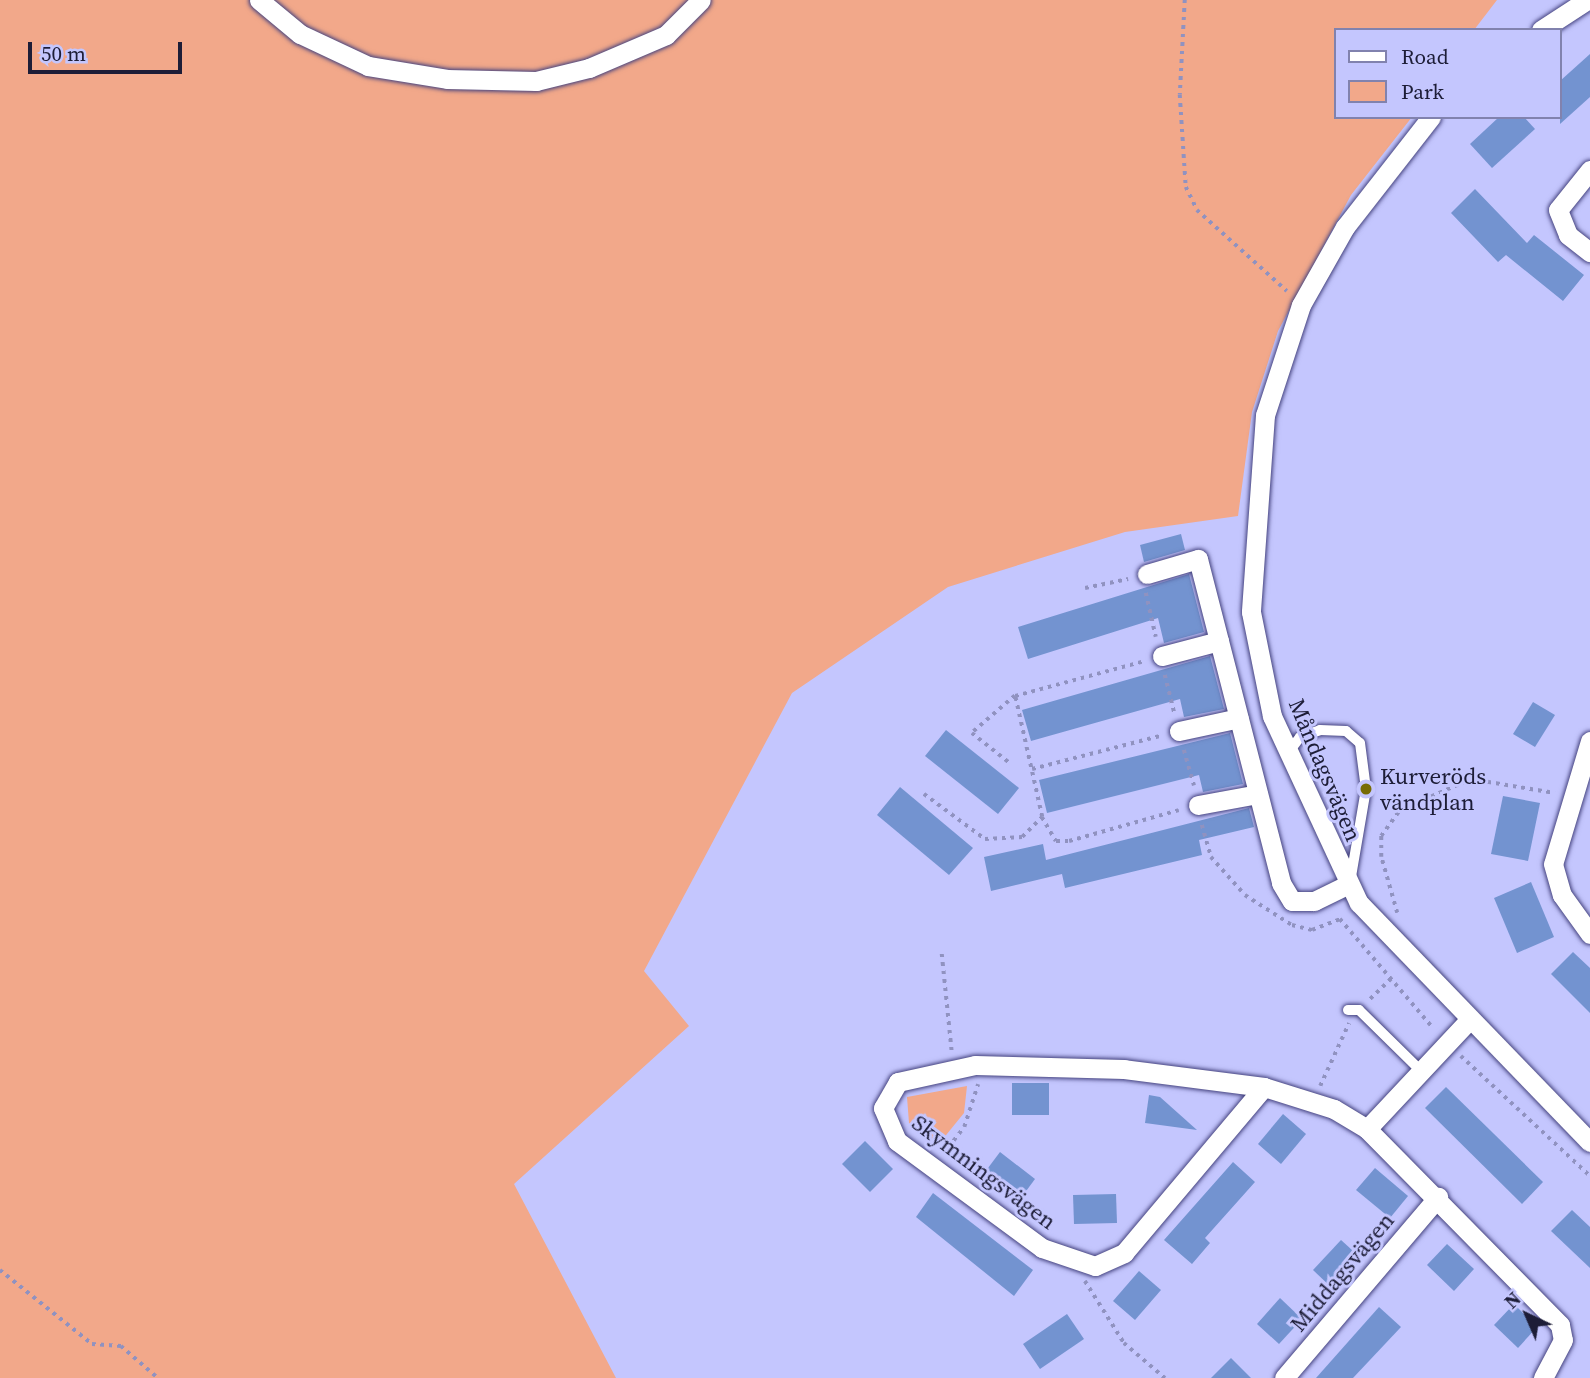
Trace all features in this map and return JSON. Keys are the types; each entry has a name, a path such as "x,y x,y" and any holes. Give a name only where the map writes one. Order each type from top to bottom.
{"street":[{"path":"259,0 300,34 368,66 447,79 536,80 589,68 666,35 701,0"},
{"path":"1544,28 1587,0 1590,5"},
{"name":"Måndagsvägen","path":"1430,119 1345,227 1301,305 1265,415 1253,511 1251,612 1272,716 1349,884 1380,930 1590,1142"},
{"path":"1590,170 1558,210 1568,235 1590,252"},
{"path":"1147,574 1198,559 1281,883 1292,901 1314,901 1349,884"},
{"path":"1162,656 1219,641"},
{"path":"1179,731 1239,718"},
{"path":"1590,741 1570,796 1553,864 1562,895 1590,934"},
{"path":"1198,805 1258,793"},
{"path":"1468,1021 1367,1129 1438,1197 1560,1325 1563,1340 1543,1378"},
{"name":"Skymningsvägen","path":"1084,1265 1042,1248 897,1140 883,1108 898,1082 978,1065 1124,1069 1264,1087 1313,1100 1367,1129"},
{"path":"1084,1265 1124,1253 1264,1087"},
{"name":"Middagsvägen","path":"1284,1378 1438,1197"}],"lane":[{"path":"1288,754 1300,737 1320,730 1346,731 1360,743 1366,789 1349,884"},
{"path":"1348,1010 1359,1010 1420,1070"}],"path":[{"path":"1185,0 1180,95 1186,187 1197,211 1251,252 1301,305"},
{"path":"1010,764 972,733 1015,696 1162,656"},
{"path":"1015,696 1042,817 1056,841 1069,841 1198,805"},
{"path":"1031,769 1179,731"},
{"path":"1362,944 1398,911 1381,857 1381,836 1400,810 1471,779 1570,796"},
{"path":"924,794 999,842 1022,837 1042,817"},
{"path":"942,954 954,1069"},
{"path":"1313,1100 1359,1010 1391,979"},
{"path":"933,1167 975,1102 978,1065"},
{"path":"1084,1265 1086,1291 1124,1343 1165,1378"},
{"path":"0,1270 92,1344 121,1346 158,1378"}],"green space":[{"path":"0,0 1497,0 1476,28 1334,28 1334,119 1410,119 1351,195 1278,331 1252,412 1238,516 1125,532 948,587 792,693 644,971 689,1026 514,1184 616,1378 0,1378"},
{"path":"967,1086 964,1113 938,1145 909,1123 907,1097"}],"building":[{"path":"1590,54 1590,97 1560,124 1562,119 1562,79"},
{"path":"1497,119 1526,119 1535,129 1492,168 1470,144"},
{"path":"1475,189 1527,243 1534,235 1584,275 1563,301 1506,255 1498,262 1451,213"},
{"path":"1181,534 1185,550 1144,562 1140,545"},
{"path":"1189,574 1204,632 1164,643 1158,618 1028,659 1018,627"},
{"path":"1210,656 1224,709 1184,717 1180,699 1031,741 1022,710"},
{"path":"1533,702 1555,715 1535,747 1513,734"},
{"path":"946,730 1019,788 998,814 925,756"},
{"path":"1230,733 1243,784 1203,792 1199,775 1047,813 1039,780"},
{"path":"900,787 973,848 949,875 877,815"},
{"path":"1503,796 1540,803 1528,861 1491,854"},
{"path":"1249,808 1254,827 1199,840 1202,855 1065,888 1062,874 991,891 984,857 1043,844 1046,860"},
{"path":"1531,882 1554,937 1517,953 1494,898"},
{"path":"1573,952 1590,968 1590,1013 1551,974"},
{"path":"1012,1083 1049,1083 1049,1115 1012,1115"},
{"path":"1446,1087 1543,1182 1522,1204 1425,1108"},
{"path":"1149,1095 1160,1097 1197,1130 1145,1123"},
{"path":"1283,1114 1306,1134 1281,1164 1258,1144"},
{"path":"865,1141 893,1169 870,1192 842,1164"},
{"path":"1000,1152 1035,1179 1018,1202 982,1176"},
{"path":"1233,1162 1255,1182 1205,1238 1210,1243 1192,1264 1164,1240"},
{"path":"1375,1168 1408,1196 1390,1218 1356,1190"},
{"path":"933,1193 1033,1270 1014,1296 916,1217"},
{"path":"1116,1194 1117,1223 1074,1224 1073,1195"},
{"path":"1572,1210 1590,1227 1590,1268 1551,1231"},
{"path":"1341,1240 1362,1259 1334,1290 1313,1270"},
{"path":"1447,1244 1474,1269 1454,1291 1427,1265"},
{"path":"1139,1271 1161,1290 1135,1320 1113,1301"},
{"path":"1280,1298 1302,1319 1279,1344 1257,1324"},
{"path":"1514,1304 1537,1327 1518,1348 1494,1325"},
{"path":"1379,1307 1401,1327 1353,1378 1316,1378"},
{"path":"1067,1314 1084,1339 1040,1369 1023,1344"},
{"path":"1231,1358 1251,1378 1211,1378"}],"place":[{"name":"Kurveröds vändplan","path":"1366,789"}]}
